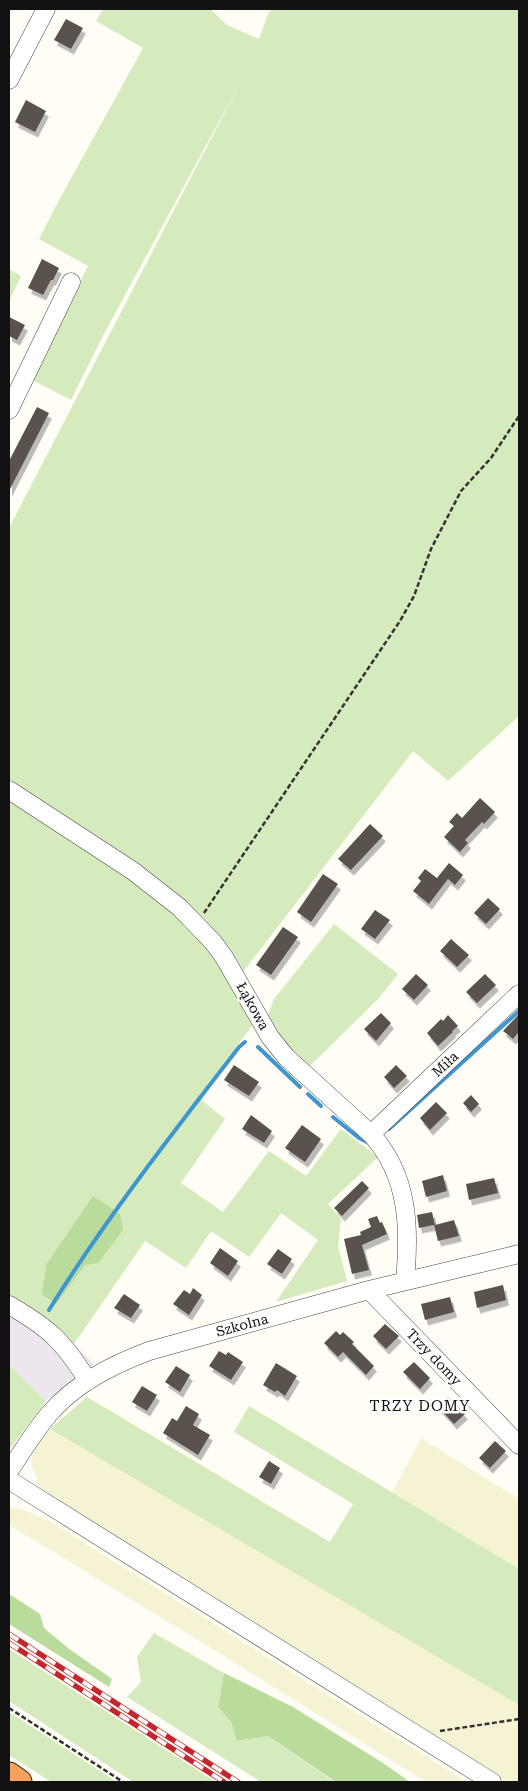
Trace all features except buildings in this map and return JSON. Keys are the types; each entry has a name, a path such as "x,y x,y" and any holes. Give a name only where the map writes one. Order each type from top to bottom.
{"highway":[{"path":"9,1775 19,1782"}],"street":[{"path":"9,80 46,9"},
{"path":"9,410 71,282"},
{"name":"Łąkowa","path":"9,790 141,876 164,894 196,924 224,957 270,1037 282,1053 371,1134 390,1159 400,1185 408,1224 405,1281"},
{"name":"Miła","path":"371,1134 519,994"},
{"name":"Szkolna","path":"9,1471 49,1414 88,1381 113,1366 149,1351 369,1290 519,1254"},
{"name":"Trzy domy","path":"369,1290 519,1446"},
{"path":"9,1305 32,1318 56,1337 88,1381"},
{"path":"9,1480 492,1782"}],"path":[{"path":"196,924 400,621 414,596 431,548 461,491 491,458 519,416"},
{"path":"9,1708 123,1782"},
{"path":"417,1735 519,1719"}],"shaded area":[{"path":"9,1294 61,1331 94,1364 46,1401 9,1365"},
{"path":"50,1429 519,1705 519,1782 507,1782 55,1500 36,1483 38,1479 31,1460 36,1447"},
{"path":"421,1438 519,1499 519,1569 392,1493"},
{"path":"9,1507 21,1509 49,1521 467,1782 426,1782 9,1525"}],"green space":[{"path":"103,9 210,9 227,25 259,39 271,9 519,9 519,716 448,781 413,751 243,972 237,960 221,940 255,1022 198,1097 225,1119 181,1183 223,1212 269,1151 306,1176 341,1129 378,1157 328,1204 341,1219 338,1246 347,1281 276,1302 318,1240 281,1213 249,1257 211,1231 186,1268 145,1241 74,1344 61,1331 9,1294 9,528 241,81 106,330 71,400 30,379 88,266 39,239 143,48 96,21"},
{"path":"9,269 21,276 9,301"},
{"path":"334,924 398,974 379,998 309,1067 285,1048 266,1019 274,999"},
{"path":"93,1196 120,1214 123,1230 98,1263 85,1265 56,1304 42,1294 46,1265"},
{"path":"9,1365 46,1401 9,1450"},
{"path":"87,1397 330,1542 353,1504 234,1432 249,1406 519,1569 519,1705 50,1429"},
{"path":"9,1594 40,1614 44,1628 68,1648 112,1679 109,1687 9,1624"},
{"path":"154,1633 224,1673 218,1707 231,1722 238,1741 268,1736 335,1782 261,1782 127,1697 141,1682 137,1657"},
{"path":"9,1649 216,1782 133,1782 9,1701"},
{"path":"224,1673 293,1707 410,1782 336,1782 268,1736 237,1741 231,1722 218,1707"},
{"path":"9,1712 117,1782 51,1782 9,1755"}],"waterway":[{"path":"389,1129 519,1011"},
{"path":"49,1310 93,1242 141,1176 239,1047 245,1042"},
{"path":"258,1047 300,1087"},
{"path":"308,1094 321,1106"},
{"path":"333,1117 359,1138 369,1143"}],"railway":[{"path":"9,1634 238,1782"},
{"path":"9,1643 224,1782"}],"district":[{"name":"TRZY DOMY","path":"420,1406"}]}
